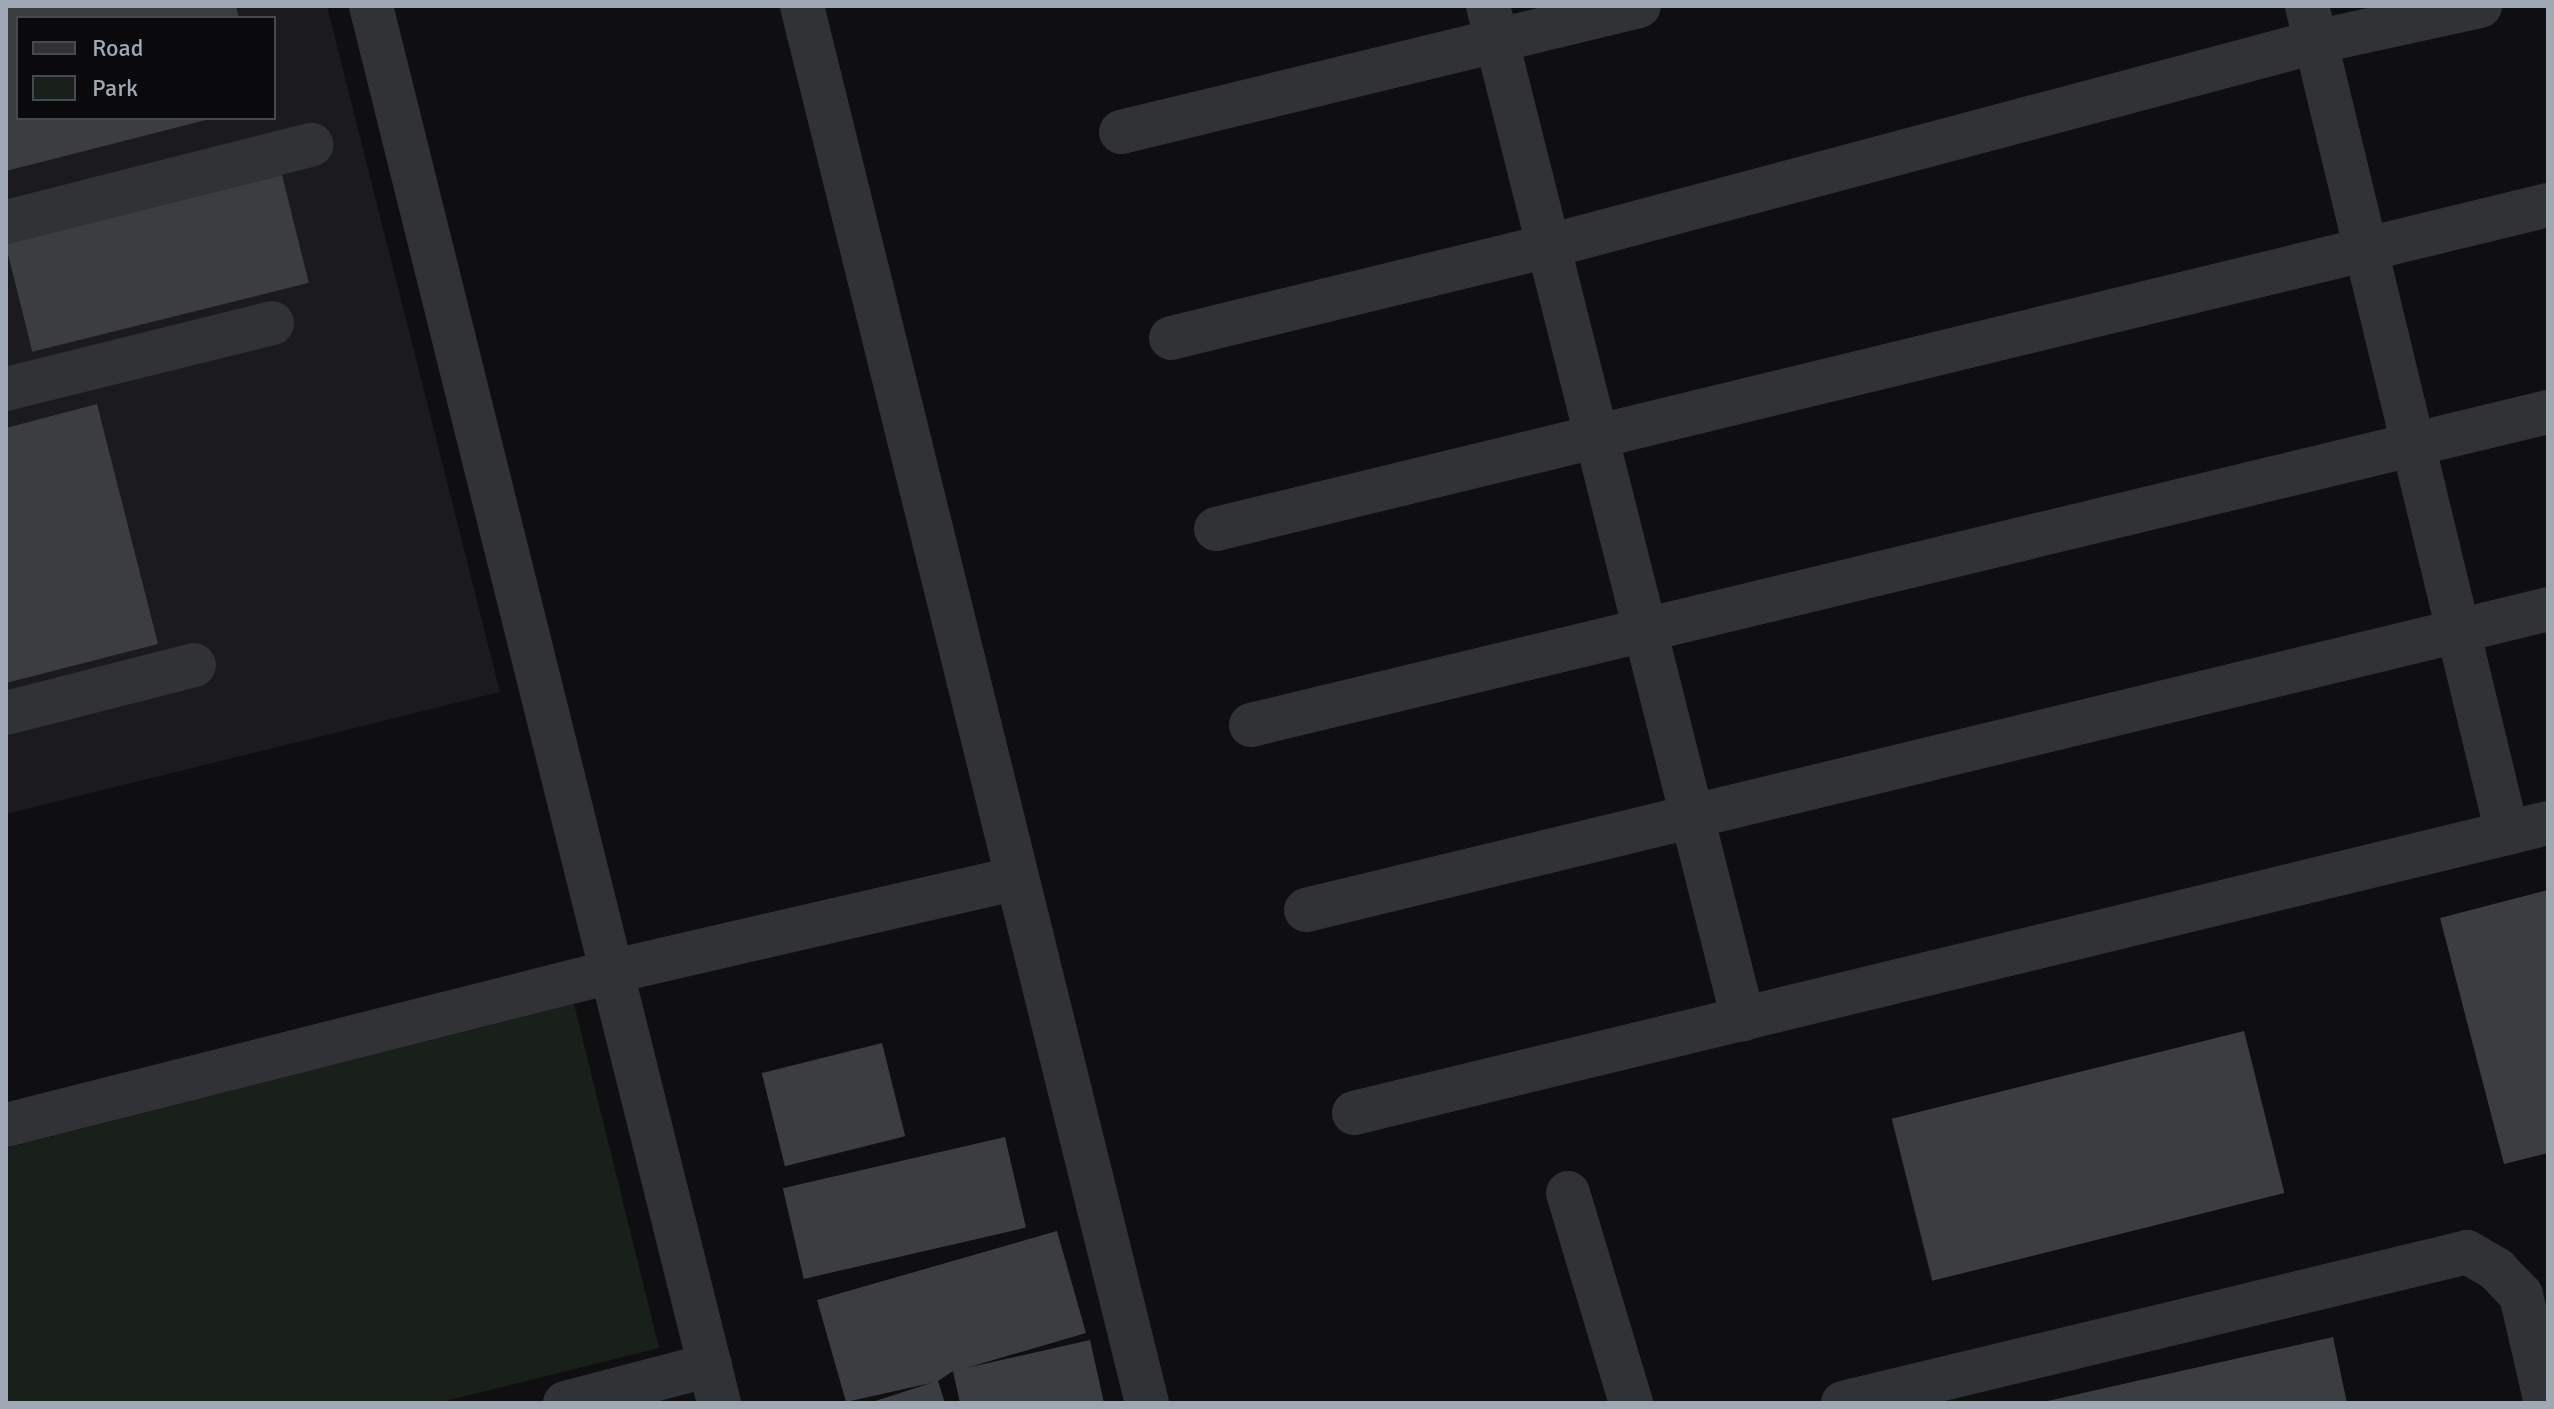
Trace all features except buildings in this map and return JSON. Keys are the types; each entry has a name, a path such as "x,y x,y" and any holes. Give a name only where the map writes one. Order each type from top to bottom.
{"street":[{"path":"371,6 714,1384 565,1403"},
{"path":"802,6 1014,879 1147,1403"},
{"path":"1121,132 1492,23 1639,6"},
{"path":"1171,338 1549,246 2311,24 2480,6"},
{"path":"1492,23 1743,1019"},
{"path":"1354,1113 2528,828 2459,630 2311,24"},
{"path":"6,222 311,145"},
{"path":"1216,529 2548,205"},
{"path":"6,389 272,323"},
{"path":"1251,725 2548,412"},
{"path":"1306,910 2548,609"},
{"path":"6,713 194,665"},
{"path":"6,1125 610,972 1014,879"},
{"path":"1568,1193 1631,1403"},
{"path":"1843,1403 2467,1252 2496,1269 2521,1295 2546,1403"}],"shaded area":[{"path":"6,6 327,6 500,692 6,814"}],"green space":[{"path":"574,1004 659,1348 437,1403 6,1403 6,1148"}]}
